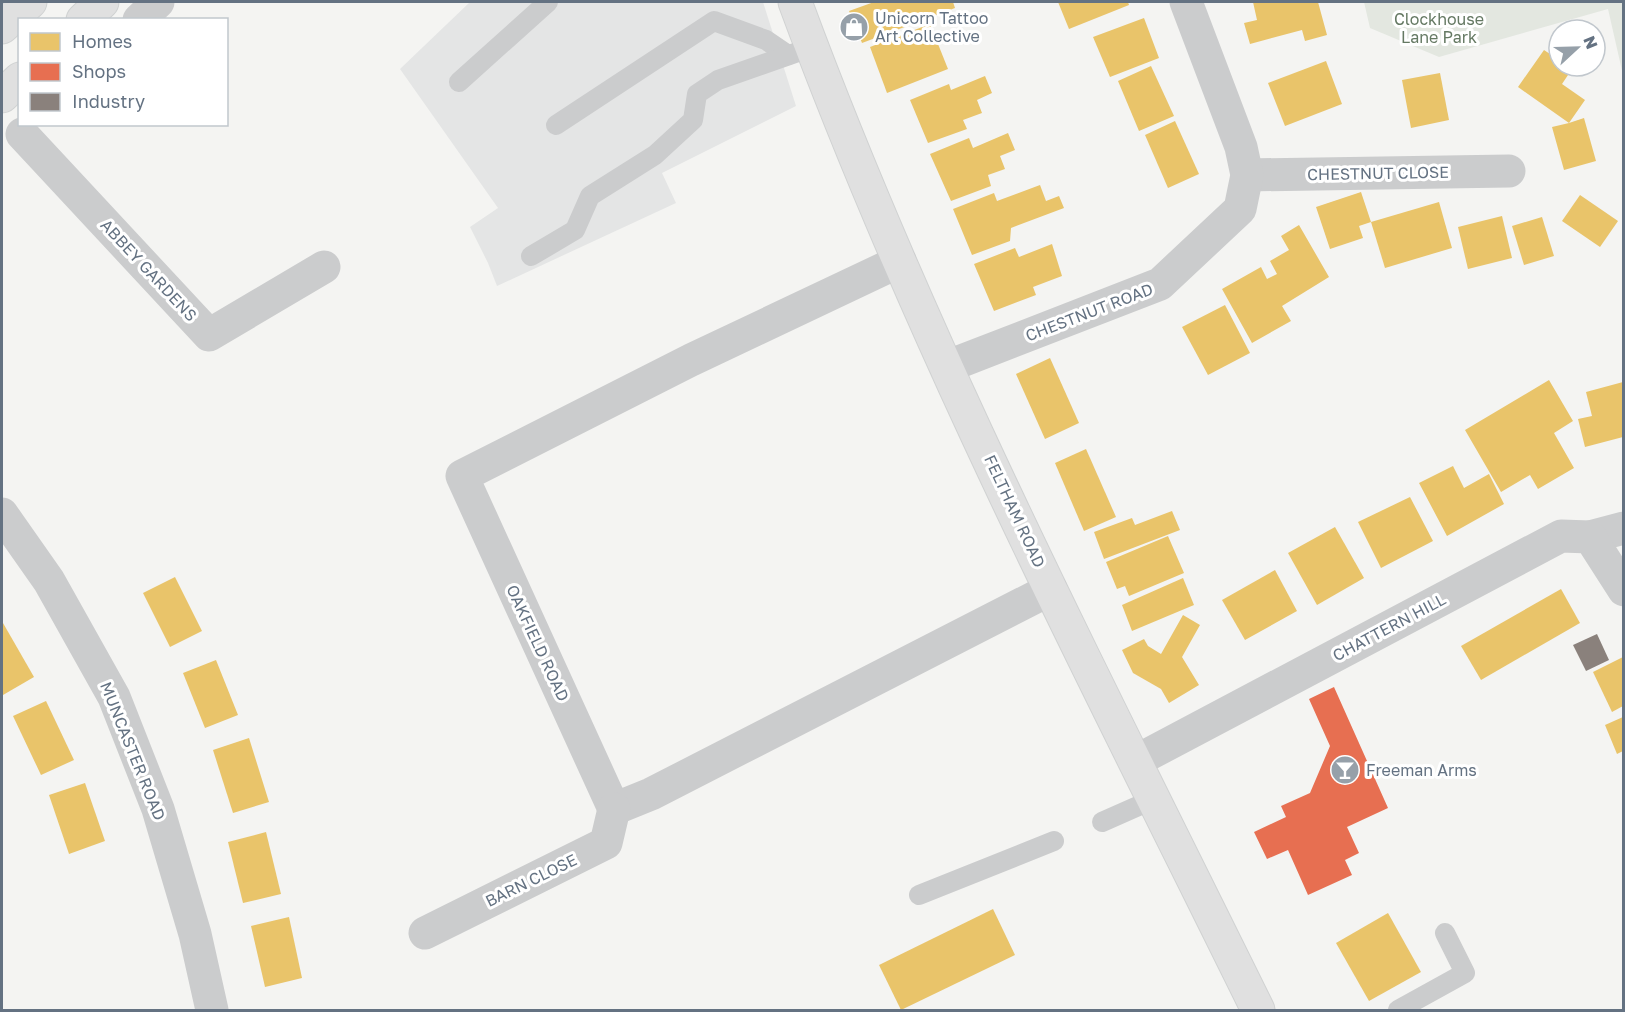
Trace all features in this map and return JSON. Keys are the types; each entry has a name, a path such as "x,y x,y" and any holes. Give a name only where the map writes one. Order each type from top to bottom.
{"main road":[{"path":"2,27 30,2"},
{"path":"85,18 102,2"},
{"name":"FELTHAM ROAD","path":"795,2 800,51 852,150 946,368 1258,1011"},
{"path":"2,96 18,81"}],"street":[{"path":"141,18 158,2"},
{"name":"CHESTNUT ROAD","path":"946,368 1160,284 1240,209 1247,175 1241,147 1186,2"},
{"name":"ABBEY GARDENS","path":"18,137 209,335 324,267"},
{"name":"CHESTNUT CLOSE","path":"1247,175 1509,171"},
{"name":"OAKFIELD ROAD","path":"614,808 462,476 691,360 900,261"},
{"name":"MUNCASTER ROAD","path":"2,514 49,580 114,697 158,809 195,934 212,1011"},
{"name":"CHATTERN HILL","path":"1136,761 1561,536 1590,537 1623,528"},
{"path":"1590,537 1623,590"},
{"path":"614,808 651,794 1052,589"},
{"name":"BARN CLOSE","path":"425,933 606,843 614,808"}],"lane":[{"path":"459,82 548,2"},
{"path":"556,125 714,21 800,51"},
{"path":"531,256 575,230 590,196 655,155 693,120 697,94 718,80 800,51"},
{"path":"1102,822 1154,799"},
{"path":"919,895 1054,841"},
{"path":"1398,1011 1465,973 1445,933"}],"shaded area":[{"path":"470,2 763,2 796,106 662,173 676,203 497,286 470,227 498,208 400,69"}],"green space":[{"name":"Clockhouse Lane Park","path":"1364,2 1623,2 1623,75 1608,9 1576,18 1547,18 1547,26 1439,57 1370,28"}],"building: Homes":[{"path":"874,2 953,2 955,8 862,43 849,11"},
{"path":"1058,2 1128,2 1129,5 1069,29"},
{"path":"1253,2 1318,2 1327,35 1305,41 1302,30 1250,44 1244,23 1257,20"},
{"path":"1144,18 1159,58 1110,77 1093,37"},
{"path":"930,24 948,69 887,93 870,47"},
{"path":"1544,50 1547,52 1547,78 1566,78 1562,84 1585,100 1569,123 1518,87"},
{"path":"1326,61 1342,104 1285,126 1268,83"},
{"path":"1151,66 1174,116 1139,131 1118,81"},
{"path":"1440,73 1449,120 1411,128 1402,80"},
{"path":"985,76 992,93 977,100 982,113 963,120 967,129 928,143 910,100 949,84 951,90"},
{"path":"1584,118 1596,161 1564,170 1552,127"},
{"path":"1175,121 1199,174 1168,188 1145,135"},
{"path":"1008,133 1015,150 1000,156 1005,169 988,175 991,186 951,201 930,154 969,138 973,148"},
{"path":"1040,185 1046,201 1059,196 1064,208 1011,228 1010,241 972,255 953,209 994,193 997,201"},
{"path":"1361,192 1371,222 1359,226 1363,238 1330,249 1316,207"},
{"path":"1580,195 1618,221 1600,247 1562,221"},
{"path":"1439,202 1452,248 1385,268 1371,222"},
{"path":"1502,216 1512,258 1468,269 1458,227"},
{"path":"1542,217 1554,256 1524,265 1512,226"},
{"path":"1299,225 1329,277 1282,306 1291,321 1252,343 1222,289 1261,267 1267,279 1277,274 1270,261 1289,250 1281,236"},
{"path":"1052,244 1062,276 1033,287 1036,295 994,311 974,264 1015,248 1019,257"},
{"path":"1225,305 1250,353 1208,375 1182,327"},
{"path":"1050,358 1079,423 1045,439 1016,374"},
{"path":"1549,380 1573,421 1554,433 1574,468 1538,489 1530,475 1501,492 1465,430"},
{"path":"1623,382 1623,437 1585,447 1578,419 1592,416 1586,392"},
{"path":"1086,449 1116,517 1084,531 1055,463"},
{"path":"1453,466 1464,488 1489,474 1504,504 1447,536 1419,483"},
{"path":"1410,497 1433,541 1381,568 1358,522"},
{"path":"1172,511 1180,530 1104,559 1094,532 1132,518 1135,525"},
{"path":"1335,527 1364,578 1317,605 1288,553"},
{"path":"1168,536 1184,573 1129,596 1125,586 1117,589 1106,562"},
{"path":"1275,570 1297,611 1245,640 1222,600"},
{"path":"175,577 202,631 170,647 143,593"},
{"path":"1183,578 1194,605 1132,631 1122,605"},
{"path":"1561,589 1580,623 1481,680 1461,646"},
{"path":"1183,615 1200,625 1182,657 1199,685 1169,703 1161,689 1133,673 1122,650 1144,639 1148,646 1161,654"},
{"path":"2,624 34,677 3,695"},
{"path":"1623,657 1623,706 1612,712 1593,672"},
{"path":"216,660 238,715 205,728 183,673"},
{"path":"46,701 74,760 41,775 13,716"},
{"path":"1623,717 1623,751 1617,754 1605,725"},
{"path":"249,738 269,802 233,813 213,750"},
{"path":"85,783 105,841 69,854 49,795"},
{"path":"266,832 281,894 243,903 228,842"},
{"path":"993,909 1015,955 901,1010 879,965"},
{"path":"1388,913 1421,972 1369,1001 1336,943"},
{"path":"289,917 302,978 265,987 251,926"}],"building: Shops":[{"name":"Freeman Arms","path":"1334,687 1388,808 1347,827 1359,853 1345,860 1352,875 1308,895 1288,850 1267,859 1254,832 1286,817 1281,806 1310,793 1330,746 1309,699"}],"building: Industry":[{"path":"1597,634 1609,660 1586,671 1573,645"}],"place":[{"name":"Unicorn Tattoo Art Collective","path":"854,27"},
{"name":"Freeman Arms","path":"1345,770"}]}
